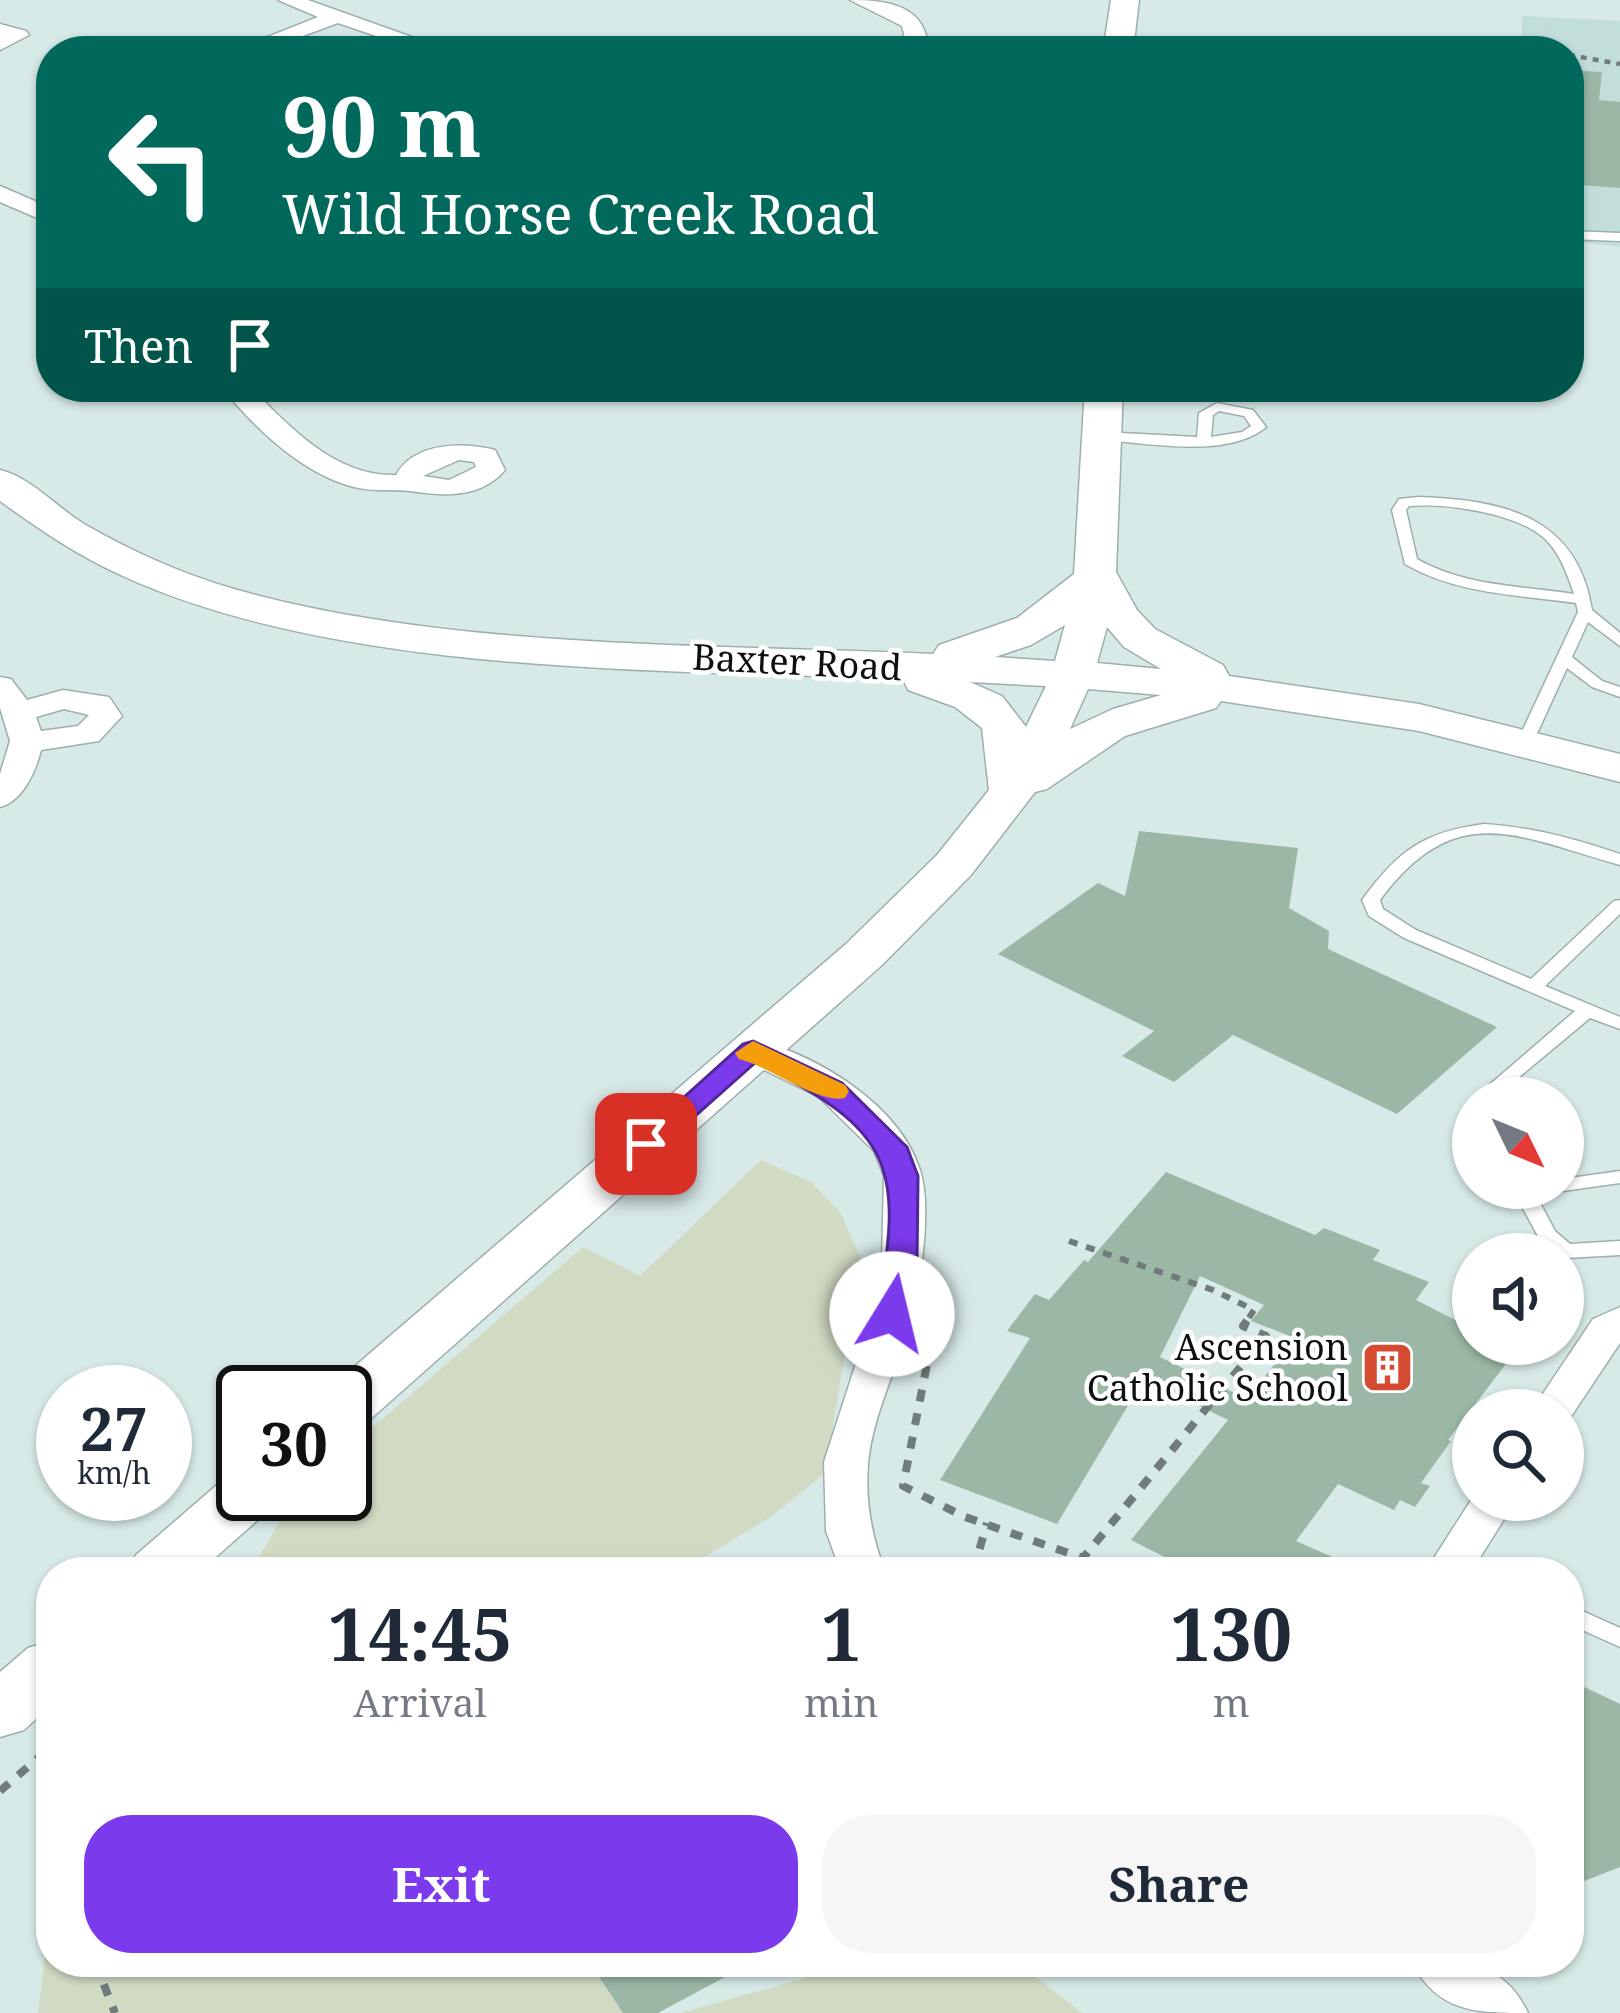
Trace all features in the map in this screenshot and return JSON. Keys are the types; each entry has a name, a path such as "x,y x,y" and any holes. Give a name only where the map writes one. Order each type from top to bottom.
{"main road":[{"path":"1120,36 1125,0"},
{"path":"372,1384 919,903 970,850 1012,794 1072,675 1097,575 1104,402"},
{"name":"Baxter Road","path":"0,482 57,528 146,574 269,611 488,645 1072,675 1243,690 1400,711 1620,768"},
{"path":"882,668 996,646 1024,635 1050,620 1097,575"},
{"path":"1097,575 1121,624 1143,642 1243,690"},
{"path":"882,668 973,696 996,713 1010,732 1012,794"},
{"path":"1012,794 1082,738 1112,721 1243,690"},
{"path":"175,1557 216,1521"},
{"path":"0,1711 36,1679"}],"street":[{"path":"288,0 394,36"},
{"path":"860,0 904,15 920,36"},
{"path":"283,36 335,17"},
{"path":"0,30 19,35 0,44"},
{"path":"0,193 36,210"},
{"path":"250,402 309,460 327,470 391,486 412,483"},
{"path":"0,686 25,727 15,779 0,797"},
{"path":"753,1050 832,1089 860,1112 892,1147 903,1176 902,1262 892,1314 846,1462 852,1557"},
{"path":"1566,1389 1608,1328 1620,1321"},
{"path":"1466,1557 1484,1521"}],"lane":[{"path":"1584,236 1620,237"},
{"path":"1103,436 1204,440"},
{"path":"1584,606 1418,567 1410,561 1399,510 1404,502 1436,500 1536,526 1551,536 1584,606 1620,641"},
{"path":"1526,740 1584,606"},
{"path":"1564,659 1597,684 1620,692"},
{"path":"1620,860 1494,825 1458,830 1416,851 1371,900 1375,912 1410,934 1620,1024"},
{"path":"1533,987 1620,904"},
{"path":"1508,1077 1589,1010"},
{"path":"1584,1182 1620,1178"},
{"path":"1536,1209 1547,1235 1566,1251 1620,1248"},
{"path":"1584,1621 1620,1638"}],"path":[{"path":"1584,58 1620,64"},
{"path":"1069,1241 1213,1290 1254,1310 1243,1326 1266,1336 1083,1557"},
{"path":"936,1318 902,1486 922,1499 1079,1557"},
{"path":"977,1557 987,1523"},
{"path":"0,1791 36,1760"},
{"path":"101,1977 115,2013"}],"shaded area":[{"path":"1522,16 1620,21 1620,247 1584,243 1584,36 1522,36"}],"green space":[{"path":"761,1160 811,1182 840,1212 861,1259 825,1473 772,1516 705,1557 259,1557 280,1521 372,1521 372,1428 583,1247 640,1276"},
{"path":"42,1977 599,1977 623,2013 38,2013"},
{"path":"809,1977 1036,1977 1082,2013 681,2013"}],"building":[{"path":"1584,71 1602,72 1599,100 1620,102 1620,188 1584,185"},
{"path":"1139,831 1298,848 1289,908 1329,931 1328,949 1497,1027 1397,1114 1233,1035 1174,1082 1122,1056 1154,1031 998,954 1098,883 1125,896"},
{"name":"Ascension Catholic School","path":"1166,1172 1315,1235 1324,1228 1380,1250 1373,1260 1429,1282 1416,1300 1452,1318 1452,1365 1505,1365 1487,1389 1452,1389 1451,1441 1421,1483 1430,1486 1415,1507 1400,1500 1394,1510 1338,1484 1296,1541 1333,1557 1164,1557 1131,1540 1228,1420 1144,1379 1057,1524 940,1480 1030,1338 1007,1331 1035,1294 1049,1300","holes":["1200,1276 1264,1305 1251,1321 1295,1338 1247,1399 1160,1357"]},
{"path":"1584,1687 1620,1704 1620,1867 1584,1881"},
{"path":"599,1977 725,1977 658,2013 623,2013"}],"slow traffic":[{"path":"749,1053 753,1050 835,1091"}],"place":[{"name":"Ascension Catholic School","path":"1387,1368"}],"route":[{"path":"646,1144 753,1050 832,1089 892,1147 903,1176 902,1262 892,1314"}]}
